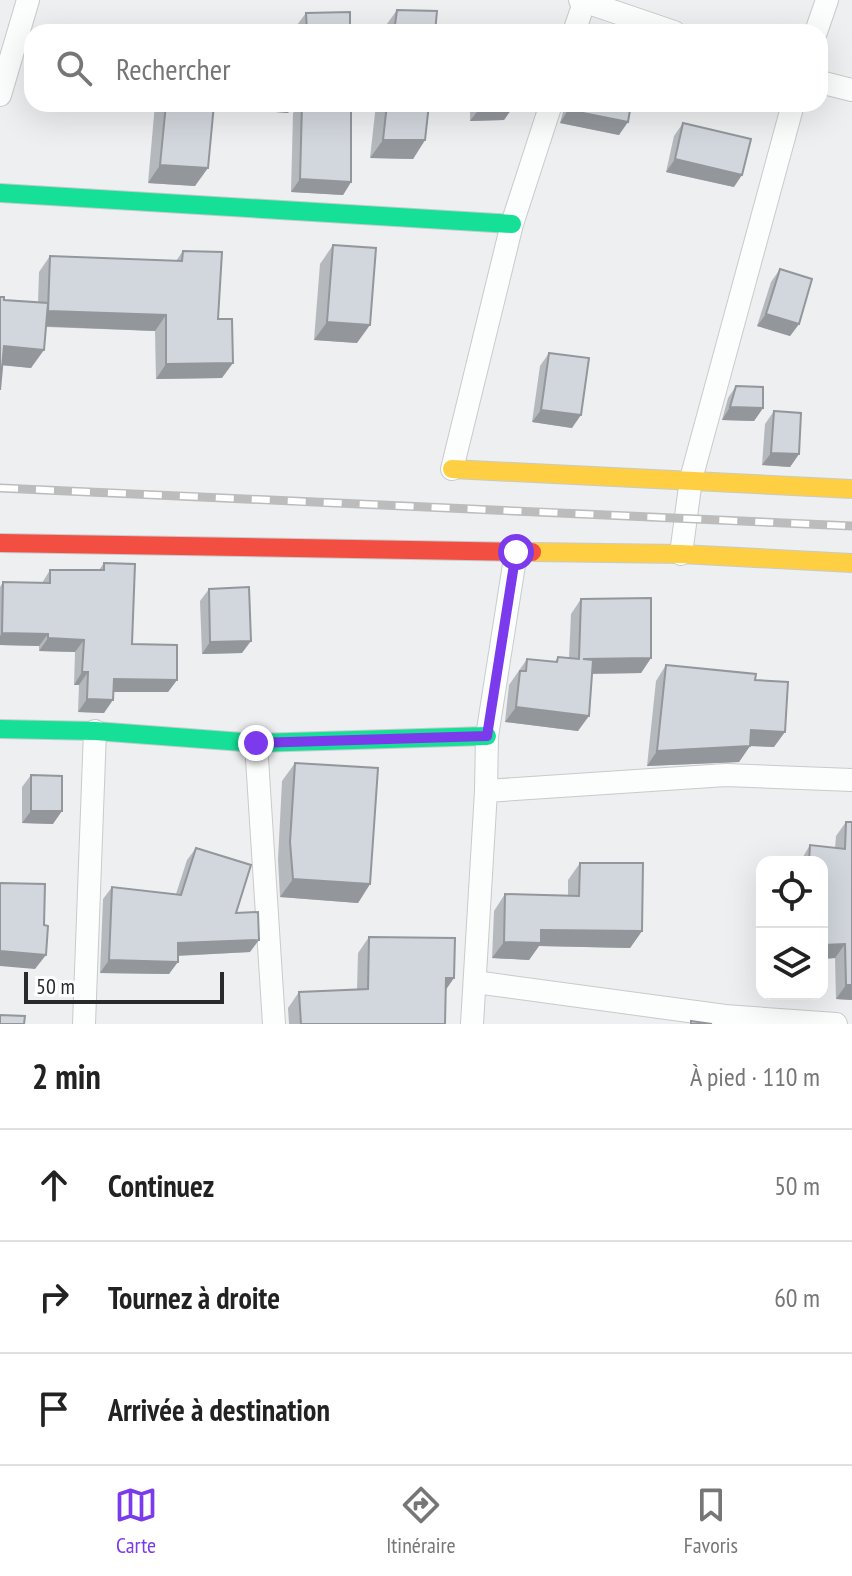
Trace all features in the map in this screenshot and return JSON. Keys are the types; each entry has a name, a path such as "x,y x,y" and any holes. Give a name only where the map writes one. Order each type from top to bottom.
{"street":[{"path":"0,95 28,0"},
{"path":"576,24 583,0 651,24"},
{"path":"819,24 827,0"},
{"path":"828,84 852,90"},
{"path":"548,112 512,224 452,469 852,489"},
{"path":"681,554 691,479 791,112"},
{"path":"0,193 512,224"},
{"path":"0,543 681,554 852,563"},
{"path":"472,1024 487,736 516,552"},
{"path":"0,729 95,731 256,743 487,736"},
{"path":"84,1024 95,731"},
{"path":"256,743 274,1024"},
{"path":"486,791 726,775 852,780"},
{"path":"475,982 725,1016 836,1024"}],"building":[{"path":"397,10 437,11 436,24 395,24"},
{"path":"350,12 350,24 307,24 306,13"},
{"path":"165,112 213,112 208,168 160,165"},
{"path":"302,112 351,112 351,182 300,179"},
{"path":"386,112 428,112 425,140 383,140"},
{"path":"578,112 630,112 628,122"},
{"path":"683,123 751,139 742,175 675,159"},
{"path":"333,245 376,248 370,325 327,322"},
{"path":"183,251 222,252 218,319 232,319 233,363 166,364 166,315 48,311 50,256 182,261"},
{"path":"780,269 812,279 799,324 766,314"},
{"path":"0,297 4,300 48,303 44,350 4,346 0,390"},
{"path":"549,353 589,358 581,415 541,410"},
{"path":"736,386 763,387 763,408 730,407"},
{"path":"774,411 801,413 799,454 771,453"},
{"path":"104,563 135,564 132,644 177,645 177,680 114,679 113,700 87,699 88,672 82,672 84,640 48,638 48,634 2,633 3,582 50,583 50,570 104,570"},
{"path":"249,587 251,641 210,642 209,589"},
{"path":"651,598 651,658 583,659 593,660 589,716 516,707 520,671 526,671 527,659 557,662 558,657 579,659 581,599"},
{"path":"666,665 756,674 755,680 788,682 785,732 751,730 750,746 657,751"},
{"path":"295,763 378,768 370,884 293,879 290,842"},
{"path":"31,775 62,776 62,811 31,811"},
{"path":"846,822 852,822 852,985 846,985 845,944 828,945 828,856 809,856 810,845 845,849"},
{"path":"196,848 251,865 236,913 258,912 259,940 178,943 178,962 109,960 112,887 181,895"},
{"path":"580,863 643,863 642,931 541,930 541,943 504,942 505,894 579,896"},
{"path":"0,883 45,884 44,925 48,926 46,955 0,951"},
{"path":"369,937 455,938 454,978 446,978 445,1024 301,1024 299,992 368,989"},
{"path":"0,1015 25,1016 24,1024 0,1024"}],"railway":[{"path":"0,488 852,526"}],"traffic: fast":[{"path":"0,193 512,224"},
{"path":"0,729 95,731 256,743 487,736"}],"traffic: slow":[{"path":"452,469 852,489"},
{"path":"532,552 681,554 852,563"}],"traffic: jam":[{"path":"0,543 532,552"}],"route":[{"path":"256,743 487,736 516,552"}]}
